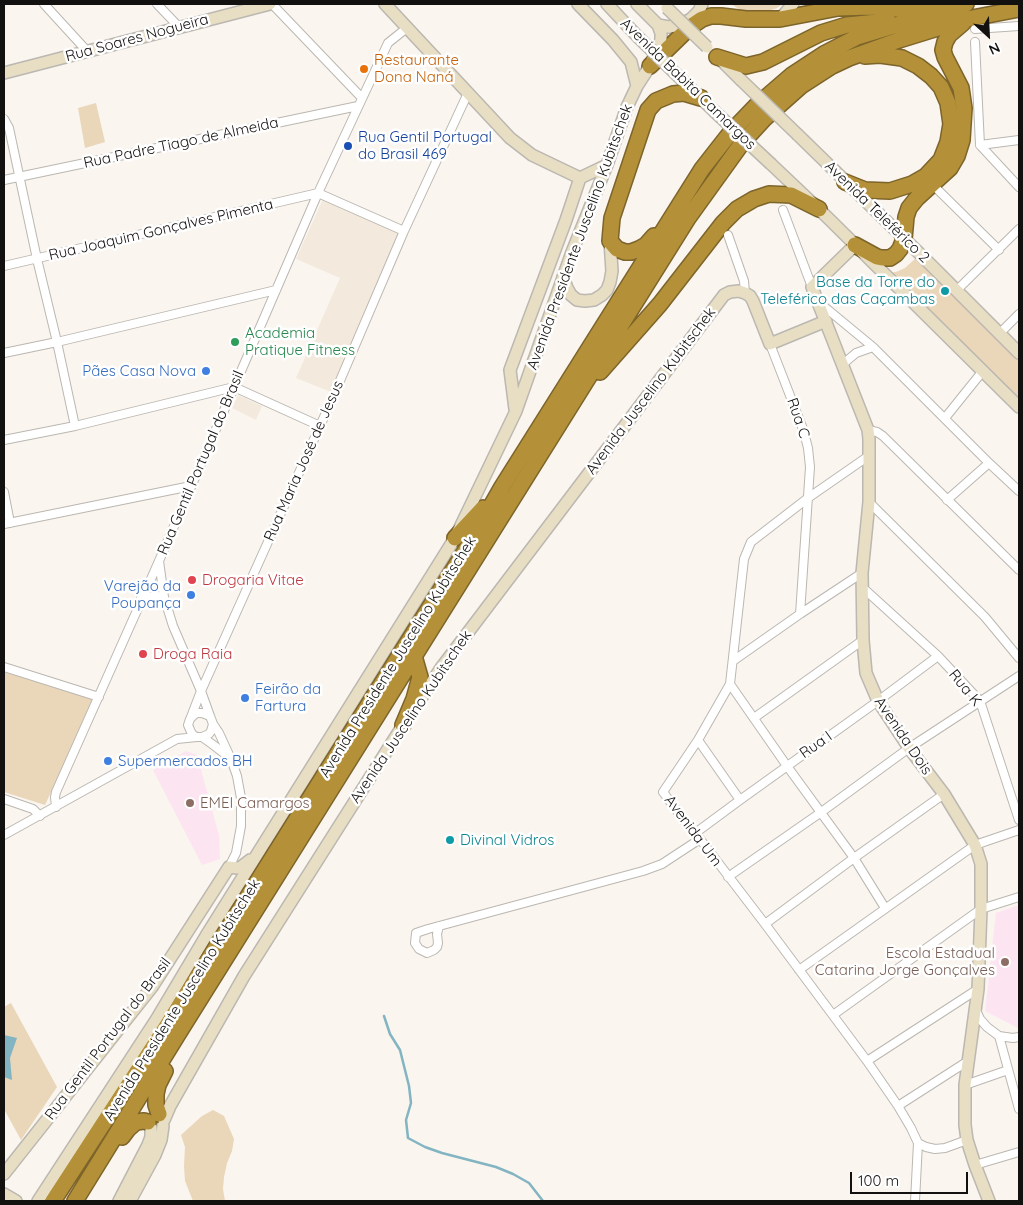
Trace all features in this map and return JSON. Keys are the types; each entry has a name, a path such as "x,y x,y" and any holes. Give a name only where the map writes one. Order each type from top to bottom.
{"highway":[{"path":"650,66 690,27 711,16 780,19 838,8 871,7 968,14"},
{"path":"712,52 746,66 763,62 821,33 847,25 1019,9"},
{"path":"701,98 684,93 673,94 656,101 648,110 612,218 610,240 618,250 631,252 639,249 681,215 765,118 800,86 849,58 968,14"},
{"path":"855,245 877,257 890,258 896,254 904,239 906,217 910,208 950,168 957,156 962,140 964,108 960,88 943,50 949,34 968,14"},
{"path":"681,215 702,169 731,132 756,106 792,75 824,54 857,38 918,19"},
{"path":"846,182 865,190 890,191 912,184 926,176 941,160 948,142 951,124 948,103 941,88 918,66 902,58 880,55 849,58"},
{"path":"571,406 660,304 723,223 737,209 754,199 769,194 791,195 818,209"},
{"name":"Avenida Presidente Juscelino Kubitschek","path":"75,1201 571,406 681,215"},
{"name":"Avenida Presidente Juscelino Kubitschek","path":"53,1201 166,1027 453,570 502,487 681,215"},
{"path":"456,538 502,487"},
{"path":"403,726 414,699 426,678 414,656"},
{"path":"95,1168 117,1146 132,1125 140,1121 159,1119 156,1105 158,1085 177,1052 195,1007"}],"street":[{"path":"44,4 88,51"},
{"path":"157,4 179,28"},
{"path":"271,4 360,102"},
{"name":"Rua Soares Nogueira","path":"4,74 271,4"},
{"path":"386,4 510,138 521,147 543,161 580,178 607,165"},
{"path":"578,4 613,40 631,62 637,86"},
{"name":"Avenida Babita Camargos","path":"607,4 638,37 818,209 1019,407"},
{"path":"637,4 658,25 669,27 680,25 691,19 699,11 702,4"},
{"path":"780,19 793,4"},
{"path":"665,6 712,52"},
{"path":"968,14 1019,26"},
{"name":"Avenida Presidente Juscelino Kubitschek","path":"38,1201 156,1020 206,933 456,538 516,411 572,252 607,165 627,107 637,86 650,66 661,40 658,25"},
{"name":"Rua Gentil Portugal do Brasil","path":"210,716 173,626 164,597 159,561 318,193 360,102 388,43 403,31 409,29"},
{"path":"975,42 980,145 1019,187"},
{"name":"Avenida Teleférico 2","path":"712,52 1019,353"},
{"name":"Rua Maria José de Jesus","path":"201,691 320,426 404,231 468,93"},
{"name":"Rua Padre Tiago de Almeida","path":"4,180 360,102"},
{"path":"4,119 9,128 75,426"},
{"path":"980,145 1019,140"},
{"name":"Avenida Presidente Juscelino Kubitschek","path":"516,411 510,370 580,178"},
{"path":"938,190 1000,250"},
{"path":"318,193 404,231"},
{"name":"Rua Joaquim Gonçalves Pimenta","path":"4,266 318,193"},
{"name":"Avenida Dois","path":"783,210 868,430 870,455 869,502 862,573 863,640 866,673 878,702 909,748 944,794 976,845 981,864 978,989 965,1085 965,1125 967,1140 988,1201"},
{"path":"566,220 572,252"},
{"path":"956,291 1000,250 1019,229"},
{"name":"Rua C","path":"728,235 744,281 745,293 753,301 806,438 810,467 800,614"},
{"path":"563,277 571,295 577,300 594,300 602,296 607,290 612,271 610,240"},
{"path":"812,287 855,245"},
{"path":"4,354 276,290"},
{"name":"Avenida Juscelino Kubitschek","path":"426,678 716,304 724,295 730,292 739,291 745,293"},
{"path":"819,302 873,348 1019,491"},
{"path":"1000,333 1019,314"},
{"path":"770,344 826,320"},
{"path":"843,364 856,353 873,348"},
{"path":"945,418 982,372"},
{"path":"4,440 75,426 234,387 320,426"},
{"path":"868,430 883,436 1019,570"},
{"name":"Avenida Um","path":"870,455 808,498 751,542 744,560 730,684 698,740 663,792 833,1015 898,1106 918,1143"},
{"path":"947,500 989,463"},
{"path":"4,492 7,524 191,486"},
{"path":"869,502 985,617 1019,658"},
{"path":"56,807 54,797 56,792 159,561"},
{"path":"733,661 862,573"},
{"name":"Rua K","path":"862,587 938,656 980,701 1019,820"},
{"path":"141,598 164,597"},
{"path":"754,718 863,640"},
{"name":"Rua I","path":"439,926 436,934 438,938 437,947 427,953 419,949 415,943 416,934 428,928 643,871 662,864 740,800 878,702 938,656"},
{"path":"4,667 98,697"},
{"path":"728,877 909,748 1019,676"},
{"path":"730,684 820,813 854,858 885,908"},
{"path":"201,691 190,721 191,732 231,759"},
{"path":"4,835 177,739 200,737 209,734 213,724 210,716 202,713 194,714 177,739"},
{"name":"Rua Gentil Portugal do Brasil","path":"4,1174 152,987 236,853 242,826 241,798 237,776 231,759 213,724"},
{"name":"Avenida Juscelino Kubitschek","path":"159,1119 244,976 403,726"},
{"path":"698,740 740,800"},
{"path":"765,924 944,794"},
{"path":"4,799 33,809 40,816"},
{"path":"800,970 976,845 1019,830"},
{"path":"229,866 241,867 256,856"},
{"path":"833,1015 981,910 1019,897"},
{"path":"206,933 207,900"},
{"path":"193,923 200,923 206,933"},
{"path":"867,1062 978,989"},
{"path":"975,1008 980,1019 999,1036 1019,1037"},
{"path":"999,1036 1019,1109"},
{"path":"898,1106 968,1061"},
{"path":"965,1085 1008,1070"},
{"path":"119,1201 148,1145 159,1119"},
{"path":"130,1201 161,1140 159,1119"},
{"path":"915,1201 918,1143 935,1149 945,1148 967,1140"},
{"path":"975,1165 1019,1152"}],"shaded area":[{"path":"731,4 783,4 759,14 747,14"},
{"path":"96,103 105,142 85,148 78,108"},
{"path":"323,199 401,233 331,392 296,378 340,278 296,259"},
{"path":"916,258 1019,359 1019,402 887,273 905,268"},
{"path":"238,395 262,406 256,420 232,408"},
{"path":"4,672 94,700 45,805 4,792"},
{"name":"EMEI Camargos","path":"186,751 197,755 219,835 220,859 202,865 153,770"},
{"name":"Escola Estadual Catarina Jorge Gonçalves","path":"1019,905 1018,1028 985,1011 996,913"},
{"path":"11,1003 57,1087 21,1140 4,1109 4,1007"},
{"path":"213,1110 224,1116 234,1139 224,1177 225,1201 193,1201 185,1181 185,1147 181,1135 202,1116"}],"water":[{"path":"4,1035 17,1038 10,1058 12,1080 4,1077"}],"waterway":[{"path":"384,1016 390,1034 400,1050 409,1086 411,1103 406,1120 408,1138 442,1153 496,1167 513,1174 529,1183 543,1201"}],"place":[{"name":"Restaurante Dona Naná","path":"364,69"},
{"name":"Rua Gentil Portugal do Brasil 469","path":"348,146"},
{"name":"Base da Torre do Teleférico das Caçambas","path":"945,291"},
{"name":"Academia Pratique Fitness","path":"235,342"},
{"name":"Pães Casa Nova","path":"206,371"},
{"name":"Drogaria Vitae","path":"192,580"},
{"name":"Varejão da Poupança","path":"191,595"},
{"name":"Droga Raia","path":"143,654"},
{"name":"Feirão da Fartura","path":"245,698"},
{"name":"Supermercados BH","path":"108,761"},
{"name":"EMEI Camargos","path":"190,803"},
{"name":"Divinal Vidros","path":"450,840"},
{"name":"Escola Estadual Catarina Jorge Gonçalves","path":"1005,962"}]}
